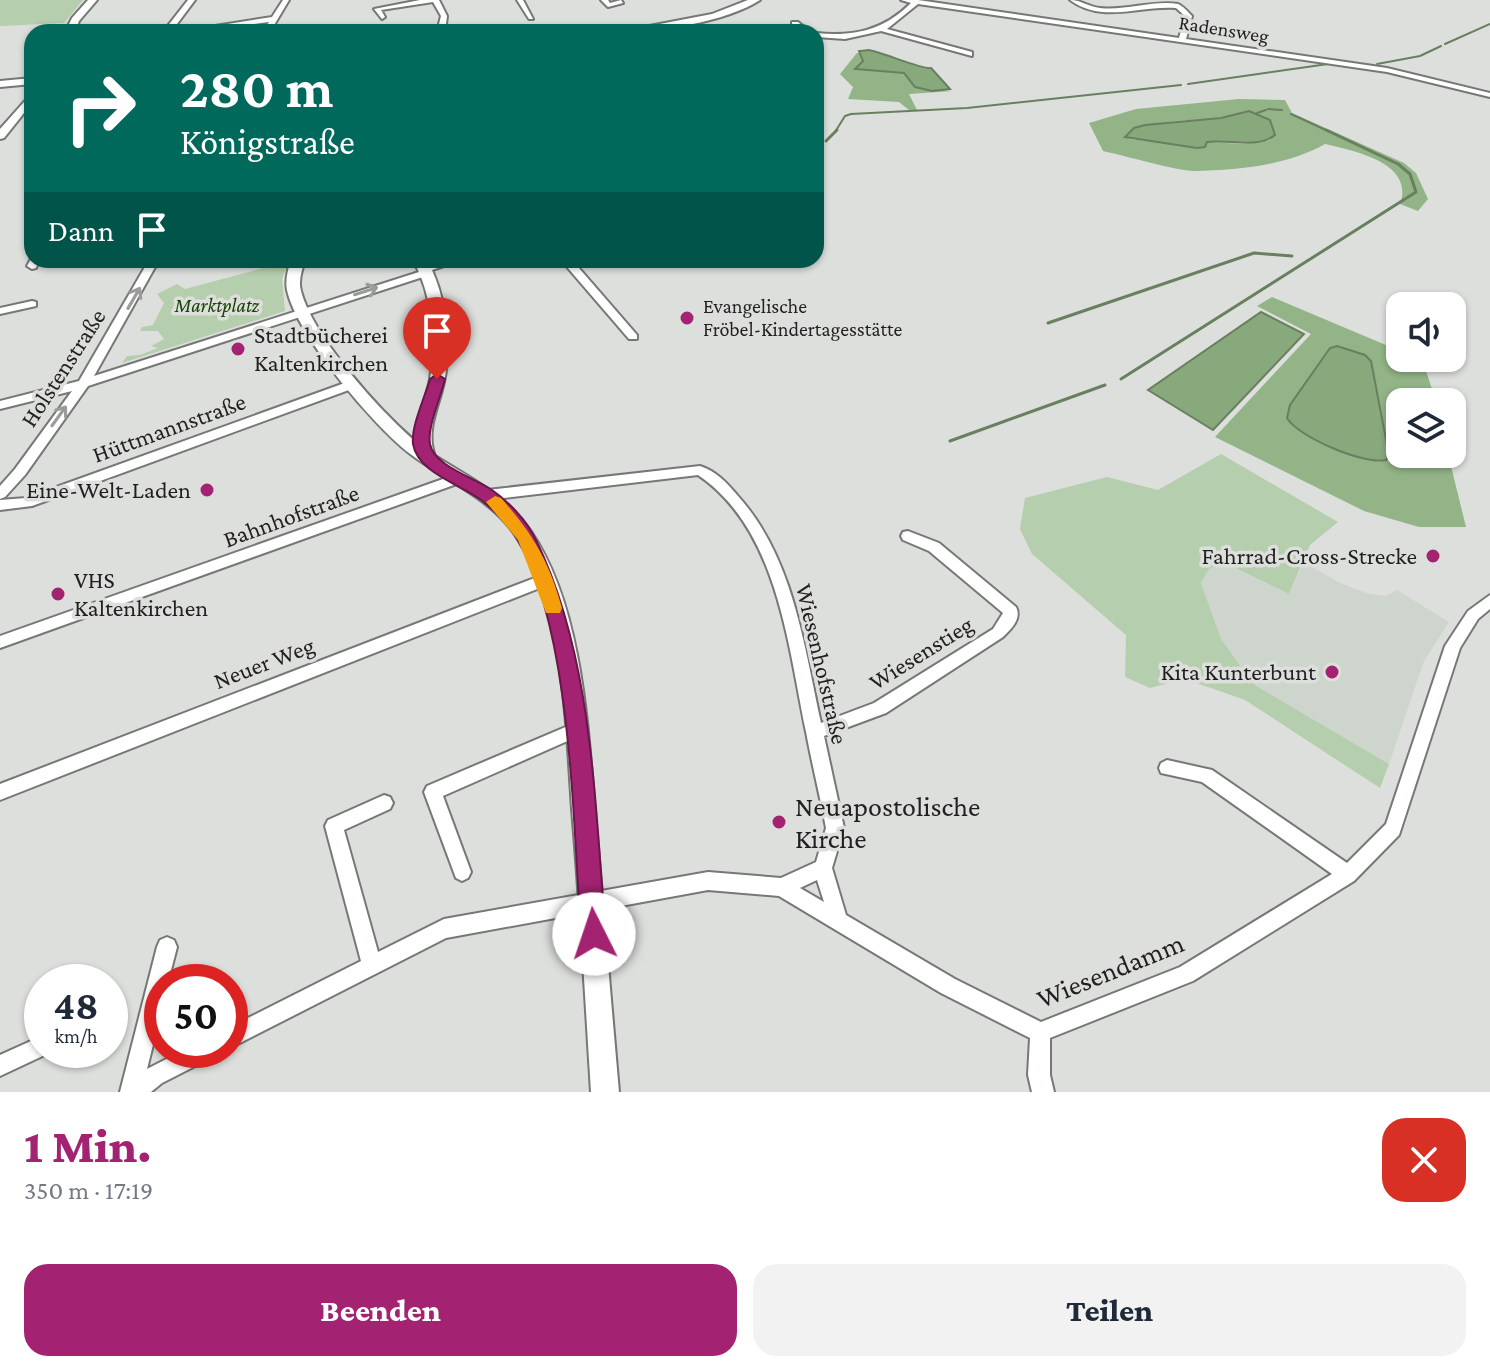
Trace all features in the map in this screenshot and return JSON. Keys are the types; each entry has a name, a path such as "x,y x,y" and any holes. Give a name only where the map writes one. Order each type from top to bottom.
{"main road":[{"path":"73,24 93,0"},
{"path":"668,24 714,16 756,0"},
{"path":"0,136 24,106"},
{"path":"297,268 294,290 303,311 353,384 401,437 428,459 487,495 526,537 545,580 564,649 575,730 605,1092"},
{"path":"425,268 440,357 421,442 428,459"},
{"path":"401,437 423,430"}],"street":[{"path":"173,24 192,0"},
{"path":"272,24 286,0"},
{"path":"382,17 377,9 434,0 444,16 442,24"},
{"path":"520,0 531,18"},
{"path":"604,0 608,5 620,3 617,0"},
{"name":"Radensweg","path":"904,0 1387,70 1490,95"},
{"path":"1073,0 1085,7 1104,10 1178,6 1189,16 1182,39"},
{"path":"824,36 861,36 884,30 916,2"},
{"path":"238,24 274,19"},
{"path":"884,30 969,54"},
{"path":"0,84 24,82"},
{"name":"Holstenstraße","path":"0,494 20,472 84,383 149,268"},
{"path":"0,405 84,383 422,268"},
{"path":"573,268 633,337"},
{"path":"1,310 32,304"},
{"name":"Hüttmannstraße","path":"0,505 27,503 353,384"},
{"name":"Wiesenhofstraße","path":"487,495 681,470 700,470 718,482 748,516 774,568 791,618 835,828 823,868"},
{"name":"Bahnhofstraße","path":"0,642 460,478"},
{"name":"Wiesenstieg","path":"814,733 880,708 998,633 1009,620 1011,611 934,547 908,536"},
{"name":"Neuer Weg","path":"0,792 545,580"},
{"name":"Wiesendamm","path":"248,1029 444,929 708,881 781,887 948,986 1040,1032 1186,974 1348,875 1393,829 1453,646 1487,606"},
{"path":"462,872 433,792 575,730"},
{"path":"1167,768 1206,775 1348,875"},
{"path":"372,966 334,826 384,803"},
{"path":"781,887 823,868 838,919"},
{"path":"132,1092 167,947"},
{"path":"1040,1032 1039,1075 1043,1092"},
{"path":"0,1066 24,1055"},
{"path":"132,1092 171,1068"}],"shaded area":[{"path":"869,50 931,68 950,89 932,91 915,87 904,73 855,69 863,61 859,51"},
{"path":"857,53 861,53 863,61 856,69 904,73 915,87 952,91 909,94 917,110 909,110 899,102 848,99 853,87 840,74"},
{"path":"1239,99 1285,100 1292,113 1404,163 1416,173 1428,199 1418,211 1400,204 1402,190 1399,178 1391,169 1366,155 1325,144 1278,162 1194,171 1103,151 1089,123 1136,109","holes":["1249,111 1273,130 1270,140 1245,144 1207,142 1205,147 1129,139 1128,134 1157,124 1218,118"]},
{"path":"1249,111 1270,120 1275,135 1260,142 1216,141 1197,148 1125,137 1134,128 1145,125 1221,118"},
{"path":"1272,297 1386,345 1386,372 1426,372 1432,388 1386,388 1386,468 1451,468 1466,527 1419,527 1364,511 1215,437 1311,334 1257,306"},
{"path":"1261,312 1304,334 1213,430 1148,390"},
{"path":"1337,346 1365,355 1371,361 1386,439 1386,460 1363,458 1332,448 1304,433 1287,418 1290,405 1330,348"},
{"name":"Kita Kunterbunt","path":"1222,562 1289,594 1304,562 1338,582 1369,594 1386,596 1397,590 1449,622 1424,661 1389,764 1253,684 1221,639 1201,583 1209,569"}],"green space":[{"path":"0,0 83,0 64,23 0,26"},
{"name":"Marktplatz","path":"263,268 286,268 282,279 285,311 122,363 127,356 158,348 151,346 164,339 158,331 140,331 142,327 153,325 164,303 157,294 177,284 185,289"},
{"path":"1221,454 1338,522 1310,545 1289,594 1223,562 1209,569 1201,583 1221,639 1253,684 1389,764 1380,788 1245,700 1185,679 1150,688 1125,677 1126,635 1032,554 1020,529 1025,498 1107,477 1158,490"}],"waterway":[{"path":"1445,44 1490,24"},
{"path":"1377,64 1420,56 1441,46"},
{"path":"1188,84 1328,64"},
{"path":"835,132 845,116 851,114 967,108 1181,85"},
{"path":"1268,109 1282,110"},
{"path":"1257,113 1266,110"},
{"path":"1291,114 1330,132"},
{"path":"1121,379 1416,192 1410,174 1398,164 1326,130"},
{"path":"826,141 835,132"},
{"path":"1048,323 1254,253 1292,256"},
{"path":"950,441 1105,385"}],"slow traffic":[{"path":"495,502 526,537 545,580 553,608"}],"place":[{"name":"Evangelische Fröbel-Kindertagesstätte","path":"687,318"},
{"name":"Stadtbücherei Kaltenkirchen","path":"238,349"},
{"name":"Eine-Welt-Laden","path":"207,490"},
{"name":"Fahrrad-Cross-Strecke","path":"1433,556"},
{"name":"VHS Kaltenkirchen","path":"58,594"},
{"name":"Kita Kunterbunt","path":"1332,672"},
{"name":"Neuapostolische Kirche","path":"779,822"}],"route":[{"path":"437,379 421,442 428,459 487,495 507,513 526,537 545,580 564,649 579,757 594,934"}]}
